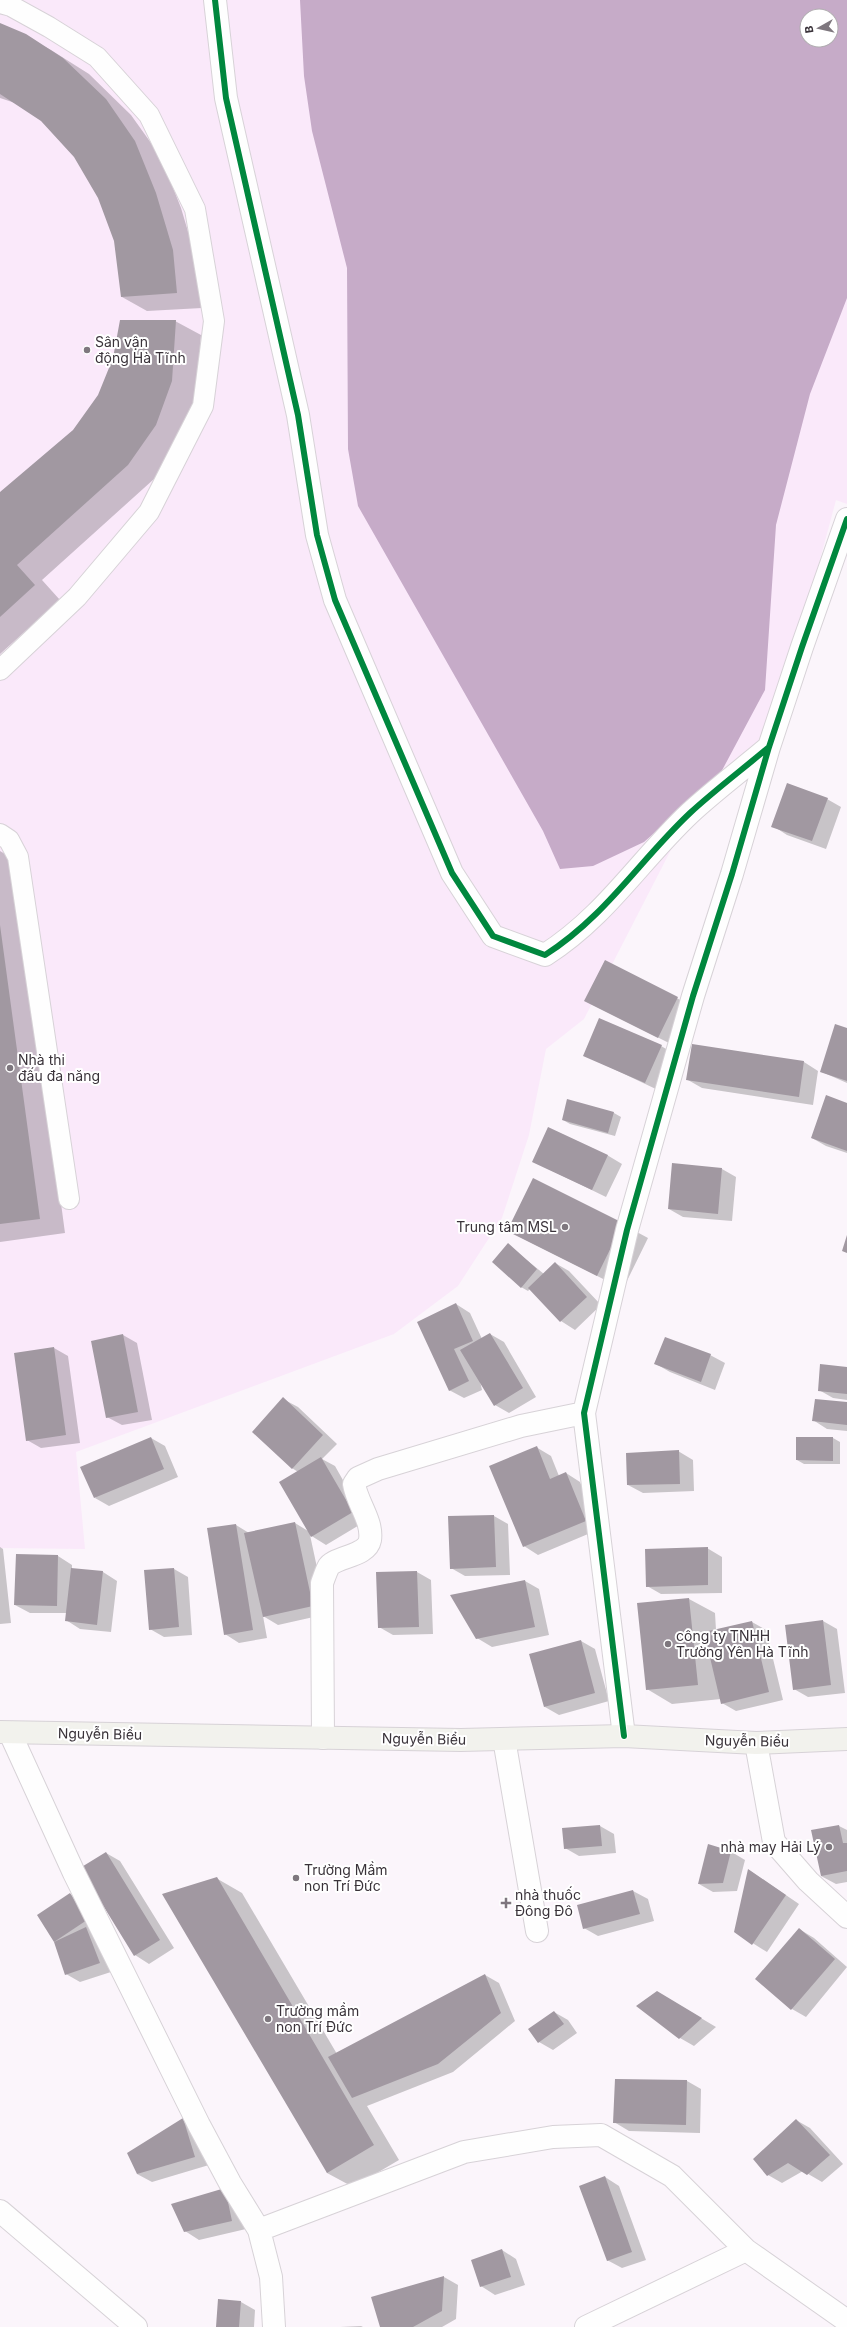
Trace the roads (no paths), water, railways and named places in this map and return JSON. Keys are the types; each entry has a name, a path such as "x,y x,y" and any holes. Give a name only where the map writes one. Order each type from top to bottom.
{"street":[{"path":"215,0 226,98 298,415 317,535 334,600 452,873 494,936 545,955 570,940 602,910 689,814 769,747"},
{"path":"624,1736 584,1413 627,1230 693,996 732,874 769,747 802,646 847,519"},
{"path":"323,1738 322,1583 330,1566 367,1547 370,1540 366,1516 355,1490 354,1484 358,1478 378,1469 521,1426 584,1413"},
{"path":"5,1732 192,2111 230,2183 259,2230 270,2277 274,2327"},
{"name":"Nguyễn Biểu","path":"5,1732 323,1738 504,1739 624,1736 756,1743 847,1739"},
{"path":"504,1739 537,1931"},
{"path":"756,1743 774,1842 808,1881 847,1917"},
{"path":"259,2230 464,2152 553,2137 600,2135 672,2176 746,2250 847,2321"},
{"path":"0,2210 136,2327"},
{"path":"586,2327 746,2250"}],"lane":[{"path":"0,3 11,6 49,27 97,57 149,116 195,209 214,320 203,406 150,512 77,598 0,670"},
{"path":"0,834 9,840 18,857 69,1199"}],"place":[{"name":"Sân vận động Hà Tĩnh","path":"87,350"},
{"name":"Nhà thi đấu đa năng","path":"10,1068"},
{"name":"Trung tâm MSL","path":"565,1227"},
{"name":"công ty TNHH Trường Yên Hà Tĩnh","path":"668,1644"},
{"name":"nhà may Hải Lý","path":"829,1847"},
{"name":"Trường Mầm non Trí Đức","path":"296,1878"},
{"name":"nhà thuốc Đông Đô","path":"506,1903"},
{"name":"Trường mầm non Trí Đức","path":"268,2019"}]}
